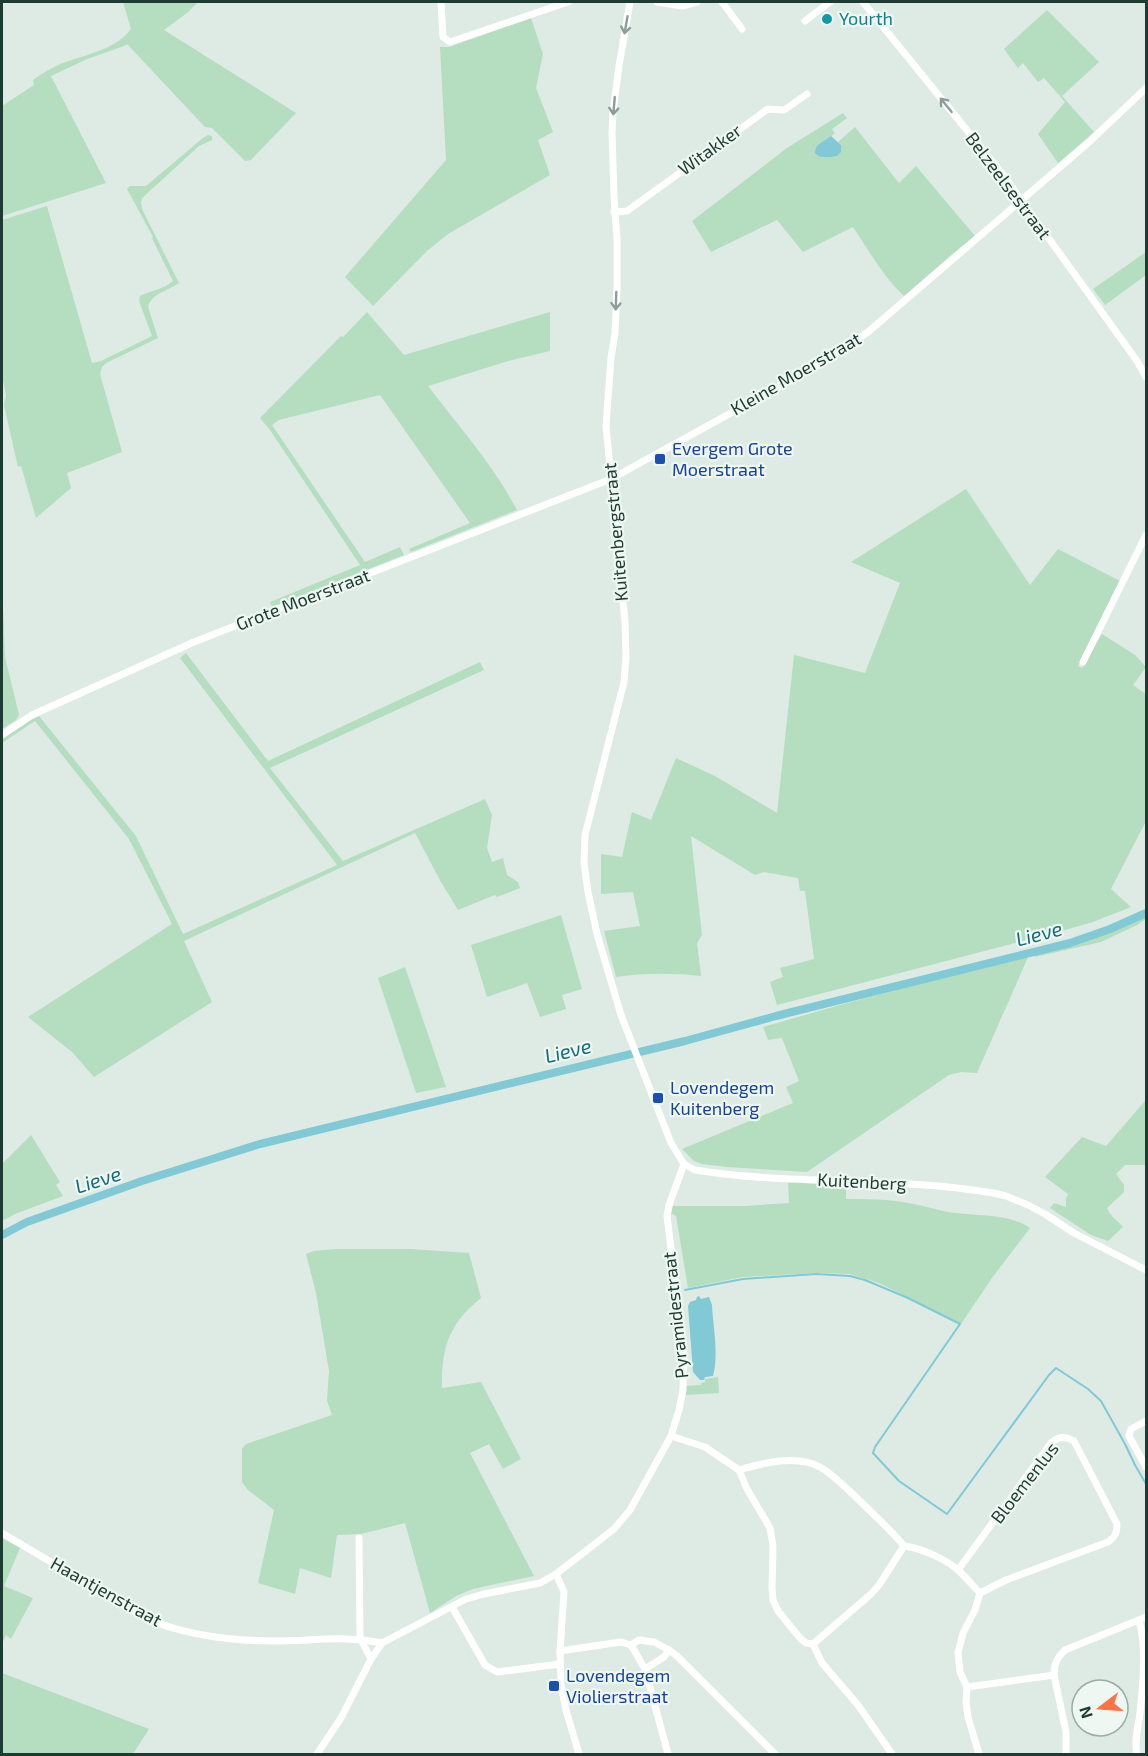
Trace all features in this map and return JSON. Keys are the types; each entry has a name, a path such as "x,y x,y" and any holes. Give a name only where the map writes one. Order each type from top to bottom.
{"street":[{"path":"441,2 443,37 450,42 568,2"},
{"name":"Kuitenbergstraat","path":"630,2 613,112 614,212 617,239 616,298 606,426 625,622 626,658 624,682 585,835 584,863 588,892 604,960 621,1015 671,1143 684,1164"},
{"path":"657,2 682,6 698,2"},
{"path":"722,2 742,30"},
{"path":"805,21 830,2"},
{"name":"Belzeelsestraat","path":"863,2 1004,176 1137,361 1146,377"},
{"name":"Kleine Moerstraat","path":"611,479 829,358 868,332 1021,201 1146,88"},
{"name":"Witakker","path":"614,212 627,211 768,109 784,110 807,94"},
{"name":"Grote Moerstraat","path":"2,735 32,715 194,642 611,479"},
{"path":"1083,662 1146,535"},
{"name":"Kuitenberg","path":"684,1164 694,1170 722,1173 775,1178 897,1183 999,1195 1028,1205 1074,1233 1146,1270"},
{"name":"Pyramidestraat","path":"317,1755 341,1718 371,1659 382,1643 466,1599 540,1582 556,1574 614,1529 630,1510 671,1436 680,1410 684,1355 667,1216 684,1164"},
{"path":"1146,1421 1131,1429 1129,1433 1146,1467"},
{"path":"671,1436 705,1447 739,1470 750,1495 770,1528 773,1600 778,1611 806,1643 813,1644 875,1589 904,1546"},
{"name":"Bloemenlus","path":"958,1570 1051,1443 1061,1437 1068,1437 1074,1442 1117,1524 1114,1538 1006,1580 980,1593"},
{"path":"739,1470 779,1461 801,1461 819,1467 842,1483 894,1533 904,1546 923,1551 958,1570 980,1593 975,1610 963,1632 958,1653 960,1672 967,1687 965,1694 967,1709 979,1755"},
{"name":"Haantjenstraat","path":"2,1533 147,1619 163,1625 238,1639 272,1641 360,1638 382,1643"},
{"path":"359,1538 360,1638 371,1659"},
{"path":"556,1574 564,1592 560,1651 561,1685 579,1755"},
{"path":"452,1607 485,1665 496,1672 560,1664"},
{"path":"1066,1755 1066,1732 1054,1675 1057,1660 1065,1650 1143,1618 1144,1679 1135,1744 1137,1755"},
{"path":"631,1645 639,1640 654,1642 677,1656 775,1755"},
{"path":"560,1651 621,1642 631,1645 645,1669 668,1755"},
{"path":"813,1644 822,1663 858,1705 892,1755"},
{"path":"645,1669 664,1657 669,1650"},
{"path":"967,1687 1054,1675"},
{"path":"765,1745 767,1755"}],"green space":[{"path":"123,2 198,2 164,30 296,113 251,160 245,161 212,128 205,127 127,44 51,76 106,183 2,216 2,106 34,85 33,80 49,70 98,52 124,36 131,29"},
{"path":"1047,10 1099,62 1062,96 1094,132 1058,163 1038,134 1065,102 1044,78 1038,82 1023,63 1018,68 1004,49"},
{"path":"531,18 543,54 536,88 553,132 538,140 550,175 448,234 427,251 373,306 345,277 446,160 440,47 449,47"},
{"path":"843,113 847,118 832,129 835,133 825,142 818,144 822,158 837,156 841,145 838,142 855,127 899,183 916,166 975,236 904,296 883,272 853,227 803,252 777,220 711,252 692,221 787,148"},
{"path":"208,135 212,136 212,140 199,146 142,198 143,211 179,283 156,296 148,307 158,338 102,367 100,374 122,452 67,473 71,488 36,518 21,466 18,467 4,405 6,395 2,375 2,220 47,206 92,363 101,361 152,336 139,301 140,296 173,281 127,189 130,186 146,186"},
{"path":"1146,252 1146,275 1105,305 1093,289"},
{"path":"367,312 404,355 550,312 550,351 512,360 428,386 486,461 517,510 411,552 409,549 470,523 380,395 279,420 272,425 365,562 400,547 404,555 272,607 270,602 360,565 260,418"},
{"path":"966,489 1030,585 1058,549 1120,581 1078,666 1082,668 1102,634 1135,655 1146,667 1133,685 1146,694 1146,821 1111,889 1131,907 1065,930 777,1005 770,982 783,977 780,968 814,959 805,891 800,891 798,878 764,872 755,875 691,836 702,935 697,943 701,976 658,974 616,977 604,931 640,926 633,892 601,894 601,854 622,857 632,812 651,820 676,758 715,776 777,813 794,655 865,673 900,583 851,562"},
{"path":"2,595 5,657 19,715 16,720 2,729"},
{"path":"186,653 268,761 480,662 484,670 270,768 343,861 485,799 492,815 487,848 492,862 503,858 507,875 518,882 520,888 458,910 415,833 184,941 212,1002 94,1077 72,1052 28,1017 172,924 129,839 35,721 2,743 2,737 31,718 39,716 136,836 183,934 337,865 180,658"},
{"path":"561,915 582,989 562,995 566,1009 540,1017 527,983 487,997 471,945"},
{"path":"1146,916 1146,919 1137,925 1101,942 1035,957 1034,954 1091,938"},
{"path":"1029,955 977,1073 961,1072 949,1075 807,1172 702,1164 694,1161 682,1149 793,1103 786,1087 799,1081 782,1038 768,1040 763,1027"},
{"path":"405,967 446,1087 416,1093 378,978"},
{"path":"1146,1100 1146,1165 1125,1165 1116,1174 1124,1185 1124,1192 1107,1208 1123,1227 1108,1241 1091,1235 1050,1208 1054,1203 1066,1207 1068,1194 1045,1177 1082,1137 1106,1146"},
{"path":"31,1135 60,1182 56,1185 63,1196 2,1221 2,1164"},
{"path":"788,1180 846,1182 846,1199 895,1201 948,1212 1002,1217 1030,1228 961,1324 879,1283 850,1274 817,1273 743,1277 688,1288 676,1216 671,1214 673,1206 745,1206 789,1203"},
{"path":"336,1249 411,1249 469,1253 481,1298 461,1317 449,1338 443,1361 442,1388 481,1382 521,1459 503,1469 489,1444 470,1453 534,1576 473,1589 456,1596 430,1613 405,1523 361,1534 337,1535 331,1578 300,1568 295,1594 258,1583 274,1510 248,1490 242,1482 242,1449 246,1444 332,1415 327,1401 329,1371 316,1293 306,1254"},
{"path":"718,1377 719,1393 686,1395 686,1386 701,1385 705,1379"},
{"path":"2,1538 20,1548 4,1586 33,1598 11,1639 6,1635 2,1644"},
{"path":"2,1673 149,1729 133,1754 2,1754"}],"water":[{"path":"831,136 841,145 841,152 837,156 817,155 815,153 817,147"},
{"path":"699,1296 701,1299 709,1297 712,1305 715,1340 716,1359 713,1376 705,1377 704,1380 700,1380 693,1372 688,1306"}],"waterway":[{"name":"Lieve","path":"2,1235 27,1222 142,1181 260,1144 685,1041 1070,943 1146,913"},
{"path":"685,1290 743,1279 816,1274 850,1276 908,1298 960,1324 873,1453 899,1481 947,1514 1056,1368 1088,1389 1101,1401 1146,1484"}],"place":[{"name":"Yourth","path":"827,19"},
{"name":"Evergem Grote Moerstraat","path":"660,459"},
{"name":"Lovendegem Kuitenberg","path":"658,1098"},
{"name":"Lovendegem Violierstraat","path":"554,1686"}]}
